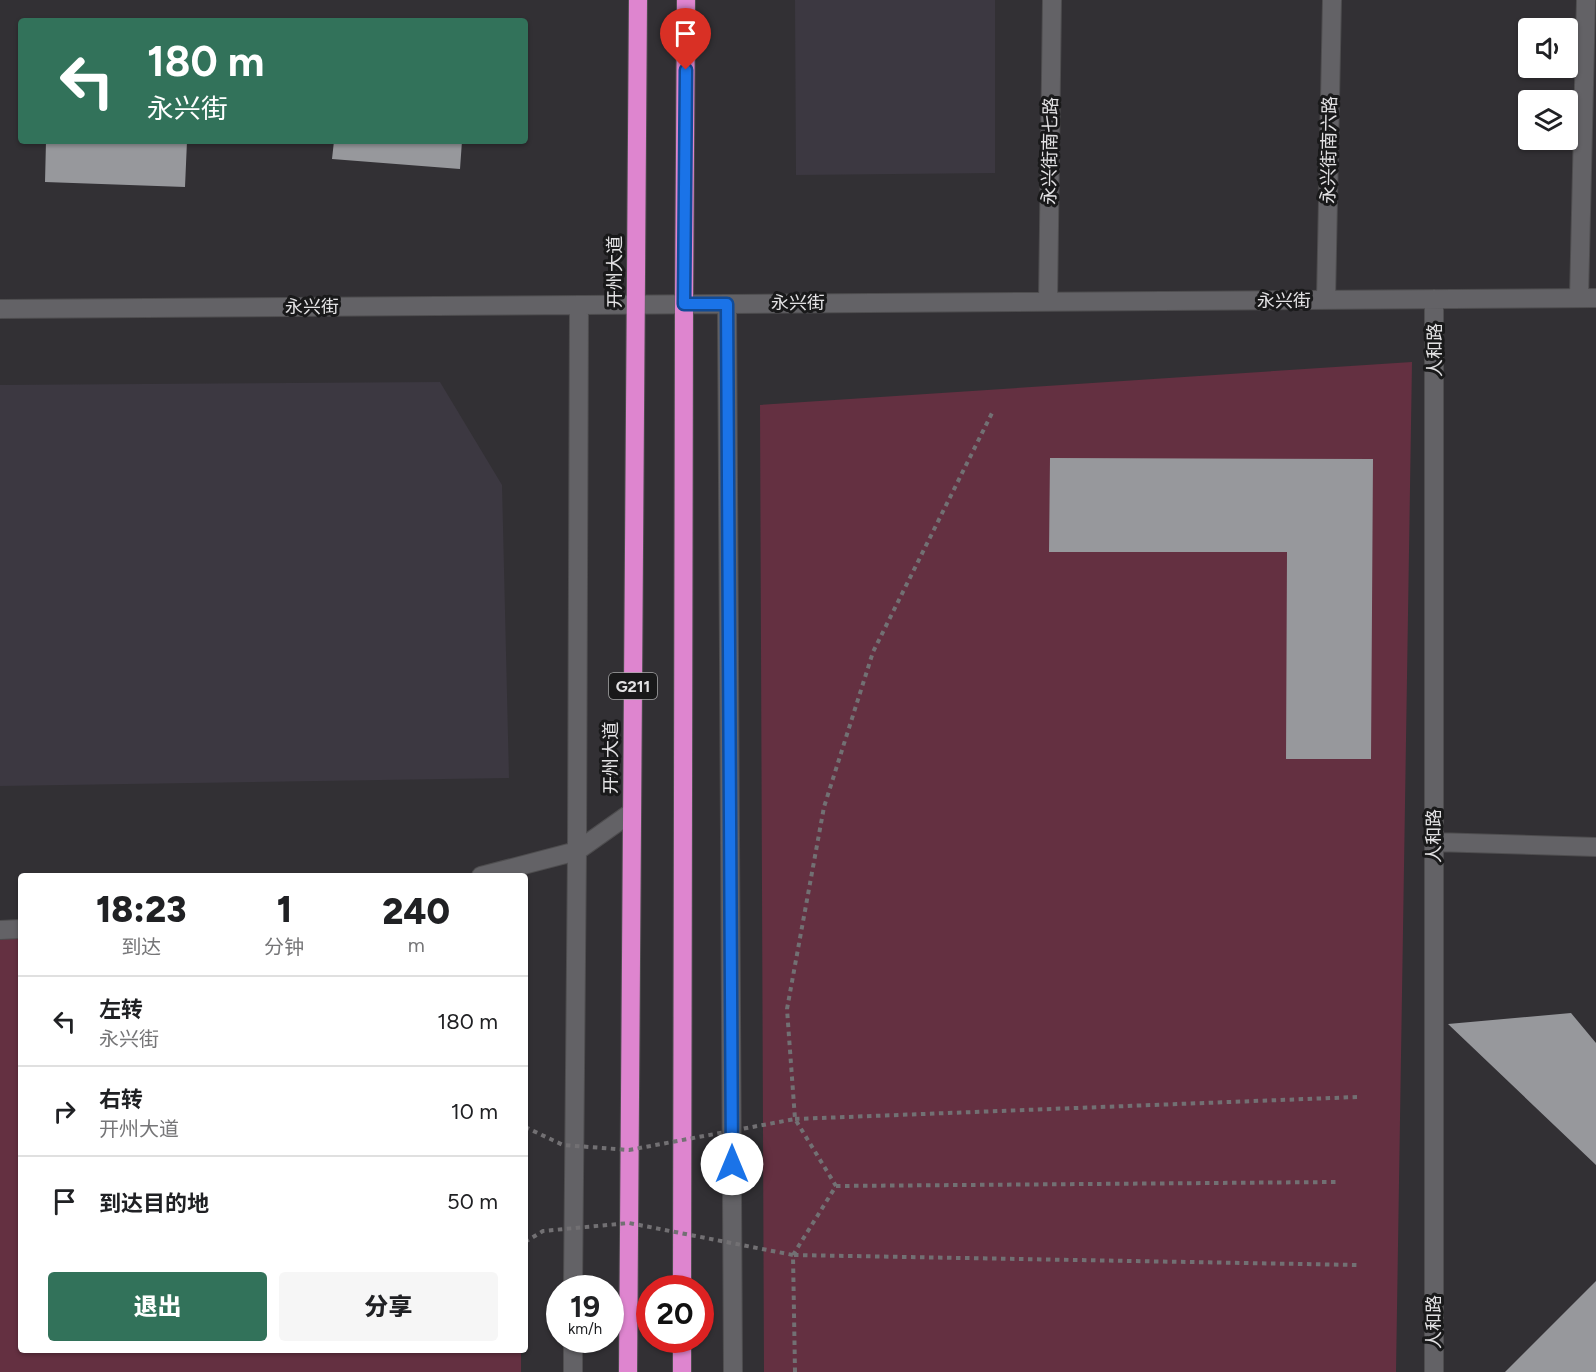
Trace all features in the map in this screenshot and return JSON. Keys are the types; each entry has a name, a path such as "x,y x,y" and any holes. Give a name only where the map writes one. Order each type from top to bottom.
{"highway":[{"name":"开州大道","path":"628,1372 638,0"},
{"name":"G211","path":"682,1275 686,0"},
{"path":"682,1353 682,1372"}],"street":[{"name":"永兴街南七路","path":"1048,302 1052,0"},
{"name":"永兴街南六路","path":"1326,300 1332,0"},
{"path":"1586,0 1588,298"},
{"name":"永兴街","path":"0,309 1588,298"},
{"name":"人和路","path":"1434,299 1434,1372"},
{"path":"727,304 734,1372"},
{"path":"573,1275 578,851 579,305"},
{"path":"493,873 578,851 632,812"},
{"path":"1434,842 1596,847"},
{"path":"0,930 18,929"},
{"path":"573,1353 573,1372"}],"path":[{"path":"836,1186 795,1119 787,1010 824,807 873,652 992,413"},
{"path":"528,1128 563,1146 629,1150 795,1119 1357,1097"},
{"path":"836,1186 1337,1182"},
{"path":"795,1372 793,1255 836,1186"},
{"path":"528,1240 543,1231 629,1223 793,1255 1357,1265"}],"shaded area":[{"path":"795,0 995,0 995,173 796,175"},
{"path":"1412,362 1396,1372 764,1372 760,405"},
{"path":"440,382 502,485 509,778 0,786 0,385"},
{"path":"18,929 18,1353 521,1353 521,1372 0,1372 0,930"}],"building":[{"path":"46,144 187,144 185,187 45,182"},
{"path":"334,144 462,144 460,169 332,159"},
{"path":"1050,458 1373,459 1371,759 1286,759 1287,552 1049,552"},
{"path":"1571,1013 1596,1043 1596,1165 1448,1024"},
{"path":"1596,1281 1596,1372 1505,1372"}],"route":[{"path":"686,70 684,304 727,304 732,1164"}]}
